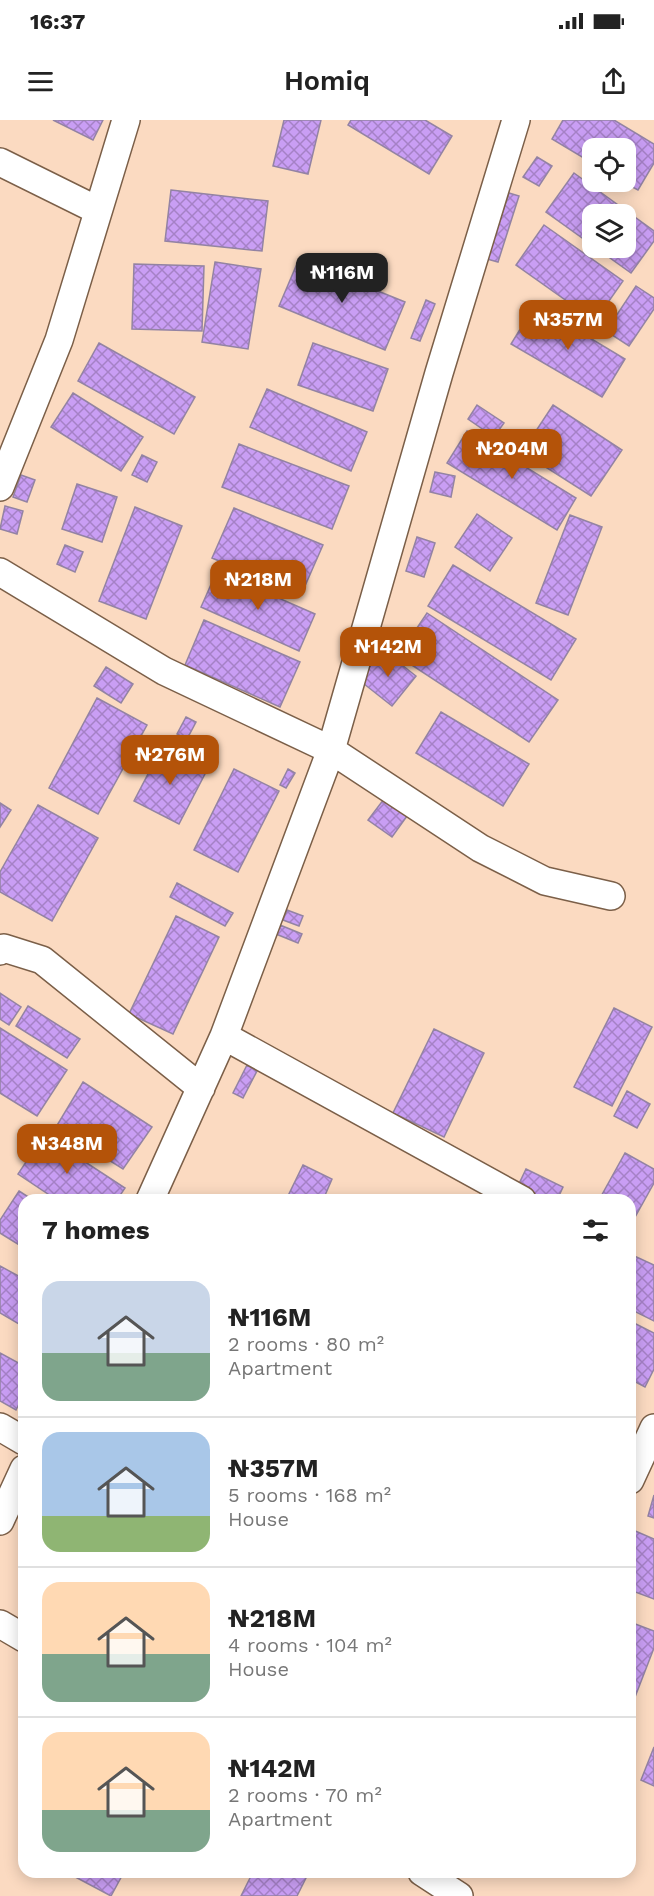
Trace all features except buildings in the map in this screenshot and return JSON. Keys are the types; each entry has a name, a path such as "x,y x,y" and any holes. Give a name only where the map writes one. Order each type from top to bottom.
{"street":[{"path":"0,487 59,340 126,120"},
{"path":"153,1194 224,1036 332,750 439,373 516,120"},
{"path":"0,162 97,210"},
{"path":"0,572 164,671 332,750 480,848 545,880 611,896"},
{"path":"0,951 4,948 42,960 201,1088"},
{"path":"224,1036 511,1194"},
{"path":"0,1427 18,1438"},
{"path":"636,1467 654,1428"},
{"path":"0,1521 18,1482"},
{"path":"0,1624 18,1634"},
{"path":"428,1880 459,1896"}]}
